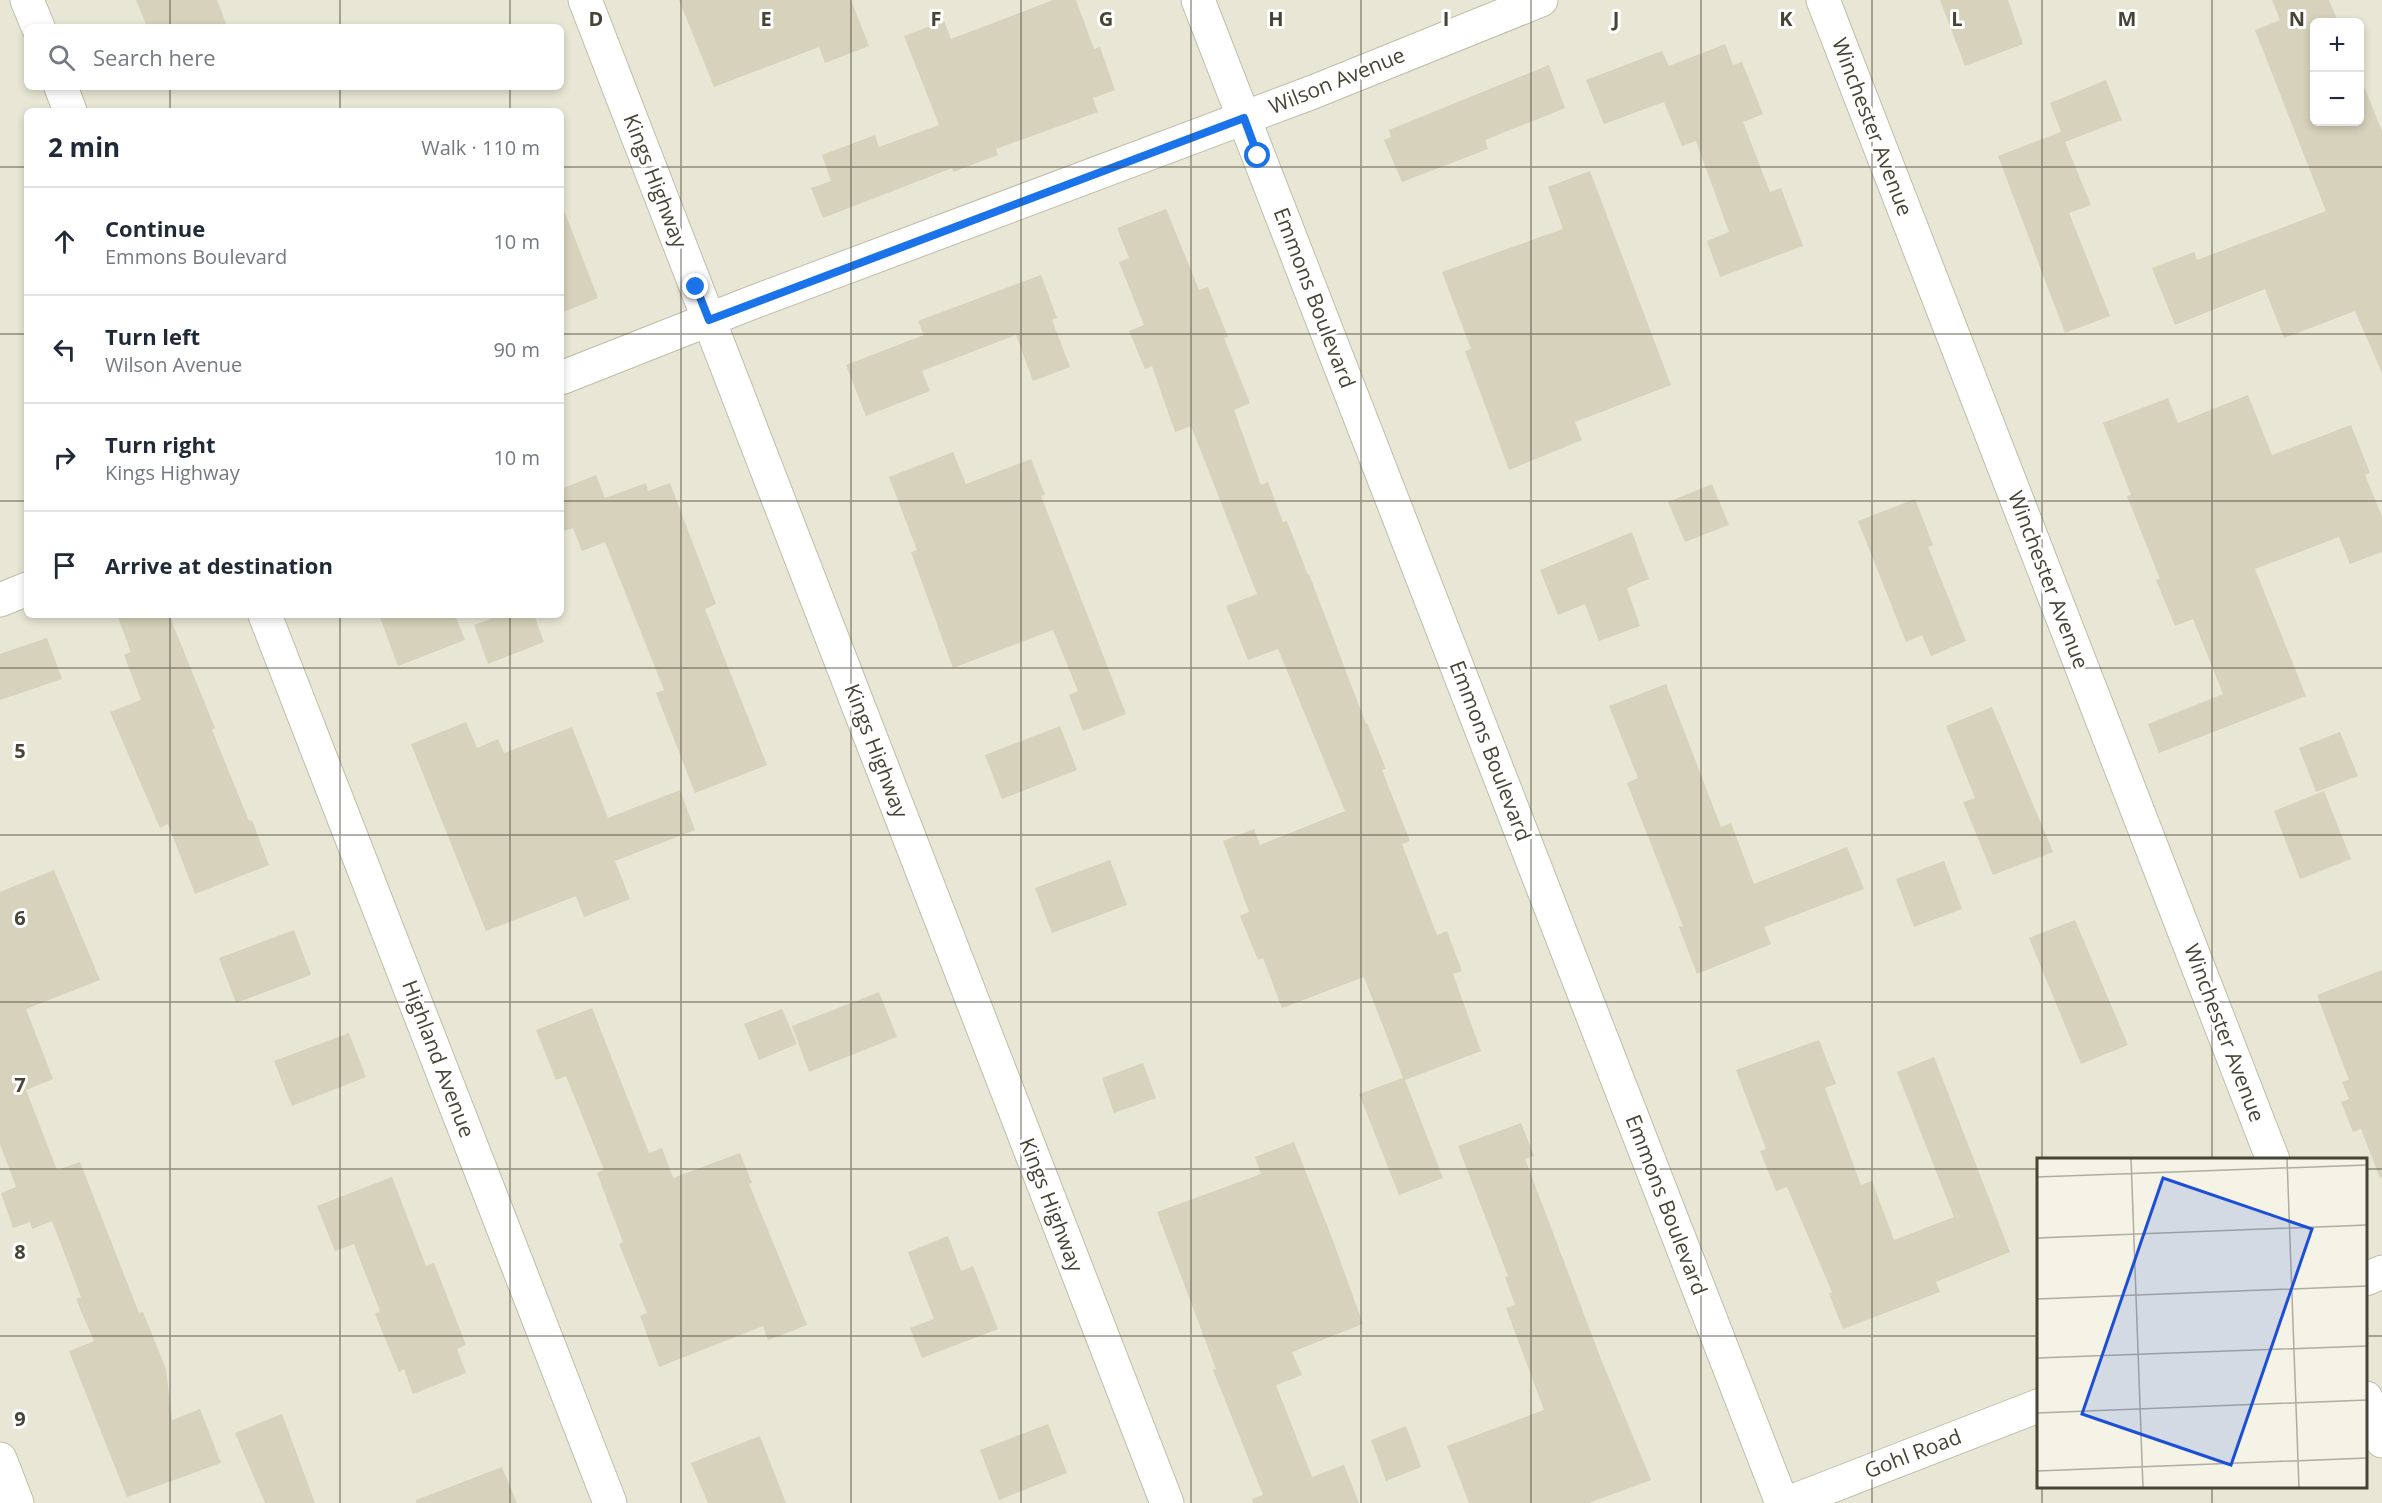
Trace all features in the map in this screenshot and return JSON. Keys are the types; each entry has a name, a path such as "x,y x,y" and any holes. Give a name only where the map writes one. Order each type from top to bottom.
{"street":[{"path":"27,0 37,24"},
{"name":"Kings Highway","path":"585,0 1167,1503"},
{"name":"Emmons Boulevard","path":"1198,0 1782,1503"},
{"name":"Wilson Avenue","path":"564,377 1244,118 1541,0"},
{"name":"Winchester Avenue","path":"1823,0 2272,1158"},
{"path":"62,90 69,108"},
{"path":"0,600 24,590"},
{"name":"Highland Avenue","path":"266,618 610,1503"},
{"path":"2367,1279 2382,1272"},
{"path":"2367,1401 2382,1441"},
{"name":"Gohl Road","path":"1788,1503 2037,1406"},
{"path":"0,1460 17,1503"}],"shaded area":[{"path":"0,0 2382,0 2382,1503 0,1503"}],"building":[{"path":"136,0 217,0 226,24 146,24"},
{"path":"679,0 851,0 869,46 825,63 819,47 714,87"},
{"path":"1053,0 1076,0 1094,49 1100,47 1115,90 1093,98 1098,112 996,149 998,155 953,172 952,168 823,218 811,188 831,181 822,155 875,135 879,147 939,125 904,36 944,21 951,39"},
{"path":"1940,0 2008,0 2023,44 1965,66"},
{"path":"2272,0 2329,0 2336,18 2310,18 2310,126 2364,126 2364,86 2382,131 2382,373 2355,311 2284,338 2265,289 2175,325 2152,268 2194,252 2197,260 2326,211 2255,30 2280,20"},
{"path":"1725,44 1733,65 1742,62 1763,114 1743,122 1770,192 1781,188 1803,246 1720,277 1707,241 1729,232 1696,141 1682,146 1664,102 1604,124 1586,80 1662,51 1669,66"},
{"path":"1549,65 1565,108 1485,140 1488,149 1402,182 1384,140 1391,137 1389,130"},
{"path":"2106,80 2122,120 2065,142 2091,205 2069,213 2110,316 2065,333 1998,156 2061,132 2050,103"},
{"path":"1590,171 1671,385 1575,422 1582,440 1509,470 1465,351 1471,349 1442,272 1563,229 1548,187"},
{"path":"1166,209 1199,290 1208,287 1228,337 1224,338 1250,403 1234,410 1261,485 1268,482 1283,522 1287,521 1366,724 1386,769 1382,770 1410,841 1402,844 1437,935 1447,931 1462,971 1453,974 1481,1051 1405,1080 1443,1178 1399,1195 1359,1094 1403,1078 1364,977 1282,1008 1263,958 1258,960 1240,916 1249,912 1223,841 1254,829 1260,845 1345,811 1278,649 1248,660 1226,606 1257,594 1191,426 1175,432 1152,366 1145,369 1129,331 1144,325 1119,262 1129,258 1117,228"},
{"path":"564,211 598,298 564,312"},
{"path":"1041,275 1057,318 1052,320 1070,367 1033,381 1016,335 922,371 930,391 866,416 846,365 924,335 918,321"},
{"path":"2248,395 2272,455 2351,425 2370,473 2365,475 2382,516 2382,552 2350,564 2339,537 2255,569 2306,696 2159,753 2148,724 2223,694 2193,619 2175,626 2156,580 2160,579 2127,496 2131,495 2103,423 2168,398 2178,423"},
{"path":"953,452 966,484 1031,459 1045,495 1041,496 1126,714 1083,731 1069,695 1078,691 1053,630 953,668 911,552 917,550 889,477"},
{"path":"596,475 605,498 646,483 648,491 670,483 716,604 705,609 767,765 695,793 656,693 664,690 605,542 582,551 573,528 564,531 564,488"},
{"path":"1712,484 1729,525 1685,542 1668,502"},
{"path":"1915,499 1933,545 1928,547 1966,641 1931,656 1922,635 1906,642 1858,521"},
{"path":"1632,532 1649,579 1627,588 1640,626 1599,641 1585,604 1558,615 1540,570"},
{"path":"118,618 170,618 215,728 212,730 249,821 252,820 269,865 195,894 168,824 160,828 110,712 141,700 124,655 131,652"},
{"path":"380,618 456,618 465,640 398,666"},
{"path":"493,618 535,618 544,642 488,664 474,625"},
{"path":"47,638 62,679 0,700 0,654"},
{"path":"1666,684 1721,827 1731,823 1754,884 1847,847 1864,889 1764,927 1771,944 1697,974 1679,927 1683,926 1627,783 1638,778 1609,706"},
{"path":"1992,707 2053,852 1993,875 1963,802 1975,798 1946,726"},
{"path":"466,722 477,748 498,739 504,753 572,727 608,818 680,790 695,830 615,861 630,899 584,917 576,896 486,931 411,744"},
{"path":"1060,726 1077,770 1002,799 985,755"},
{"path":"2340,732 2358,776 2316,792 2299,748"},
{"path":"2324,791 2351,859 2300,879 2274,811"},
{"path":"1110,860 1127,905 1052,933 1035,888"},
{"path":"1944,861 1962,909 1914,927 1896,879"},
{"path":"54,870 100,980 26,1009 53,1079 26,1090 57,1170 80,1162 139,1313 143,1312 166,1369 172,1420 200,1409 221,1463 127,1497 69,1351 94,1341 76,1299 81,1297 52,1221 32,1229 30,1222 13,1228 1,1193 16,1187 0,1144 0,892"},
{"path":"2075,920 2128,1045 2081,1064 2029,938"},
{"path":"294,930 311,975 236,1003 219,958"},
{"path":"2382,970 2382,1177 2380,1178 2361,1129 2353,1132 2341,1102 2349,1099 2342,1082 2349,1080 2317,995"},
{"path":"879,992 897,1037 809,1072 792,1026"},
{"path":"592,1008 649,1153 662,1148 673,1178 740,1153 752,1183 749,1184 807,1325 768,1340 763,1326 659,1367 640,1316 647,1313 619,1244 623,1242 597,1173 604,1170 566,1076 556,1080 536,1030"},
{"path":"782,1009 797,1044 759,1060 744,1024"},
{"path":"349,1033 366,1077 292,1106 274,1061"},
{"path":"1819,1040 1836,1084 1825,1088 1861,1185 1872,1181 1894,1240 1954,1217 1897,1072 1934,1057 2010,1252 1936,1282 1940,1292 1843,1329 1829,1294 1832,1292 1787,1187 1776,1191 1760,1151 1766,1149 1736,1070"},
{"path":"1143,1063 1156,1098 1114,1113 1102,1078"},
{"path":"1521,1123 1534,1156 1525,1159 1601,1359 1651,1480 1589,1503 1469,1503 1447,1446 1544,1410 1506,1308 1515,1305 1505,1277 1508,1276 1458,1146"},
{"path":"1294,1142 1363,1324 1292,1352 1302,1375 1276,1385 1312,1477 1344,1465 1359,1503 1253,1503 1252,1499 1263,1495 1213,1370 1216,1369 1157,1212 1261,1174 1255,1157"},
{"path":"392,1177 426,1266 434,1263 466,1345 457,1349 466,1373 413,1394 404,1369 399,1372 375,1314 380,1311 354,1244 335,1251 317,1206"},
{"path":"948,1236 961,1271 973,1266 998,1329 922,1358 910,1328 934,1319 908,1252"},
{"path":"282,1414 315,1503 265,1503 235,1433"},
{"path":"1048,1424 1067,1473 999,1500 980,1450"},
{"path":"1406,1426 1421,1467 1386,1481 1371,1440"},
{"path":"760,1436 786,1503 708,1503 691,1463"},
{"path":"502,1467 517,1503 416,1503 416,1500"}],"route":[{"path":"696,287 709,320 1244,118 1258,156"}]}
